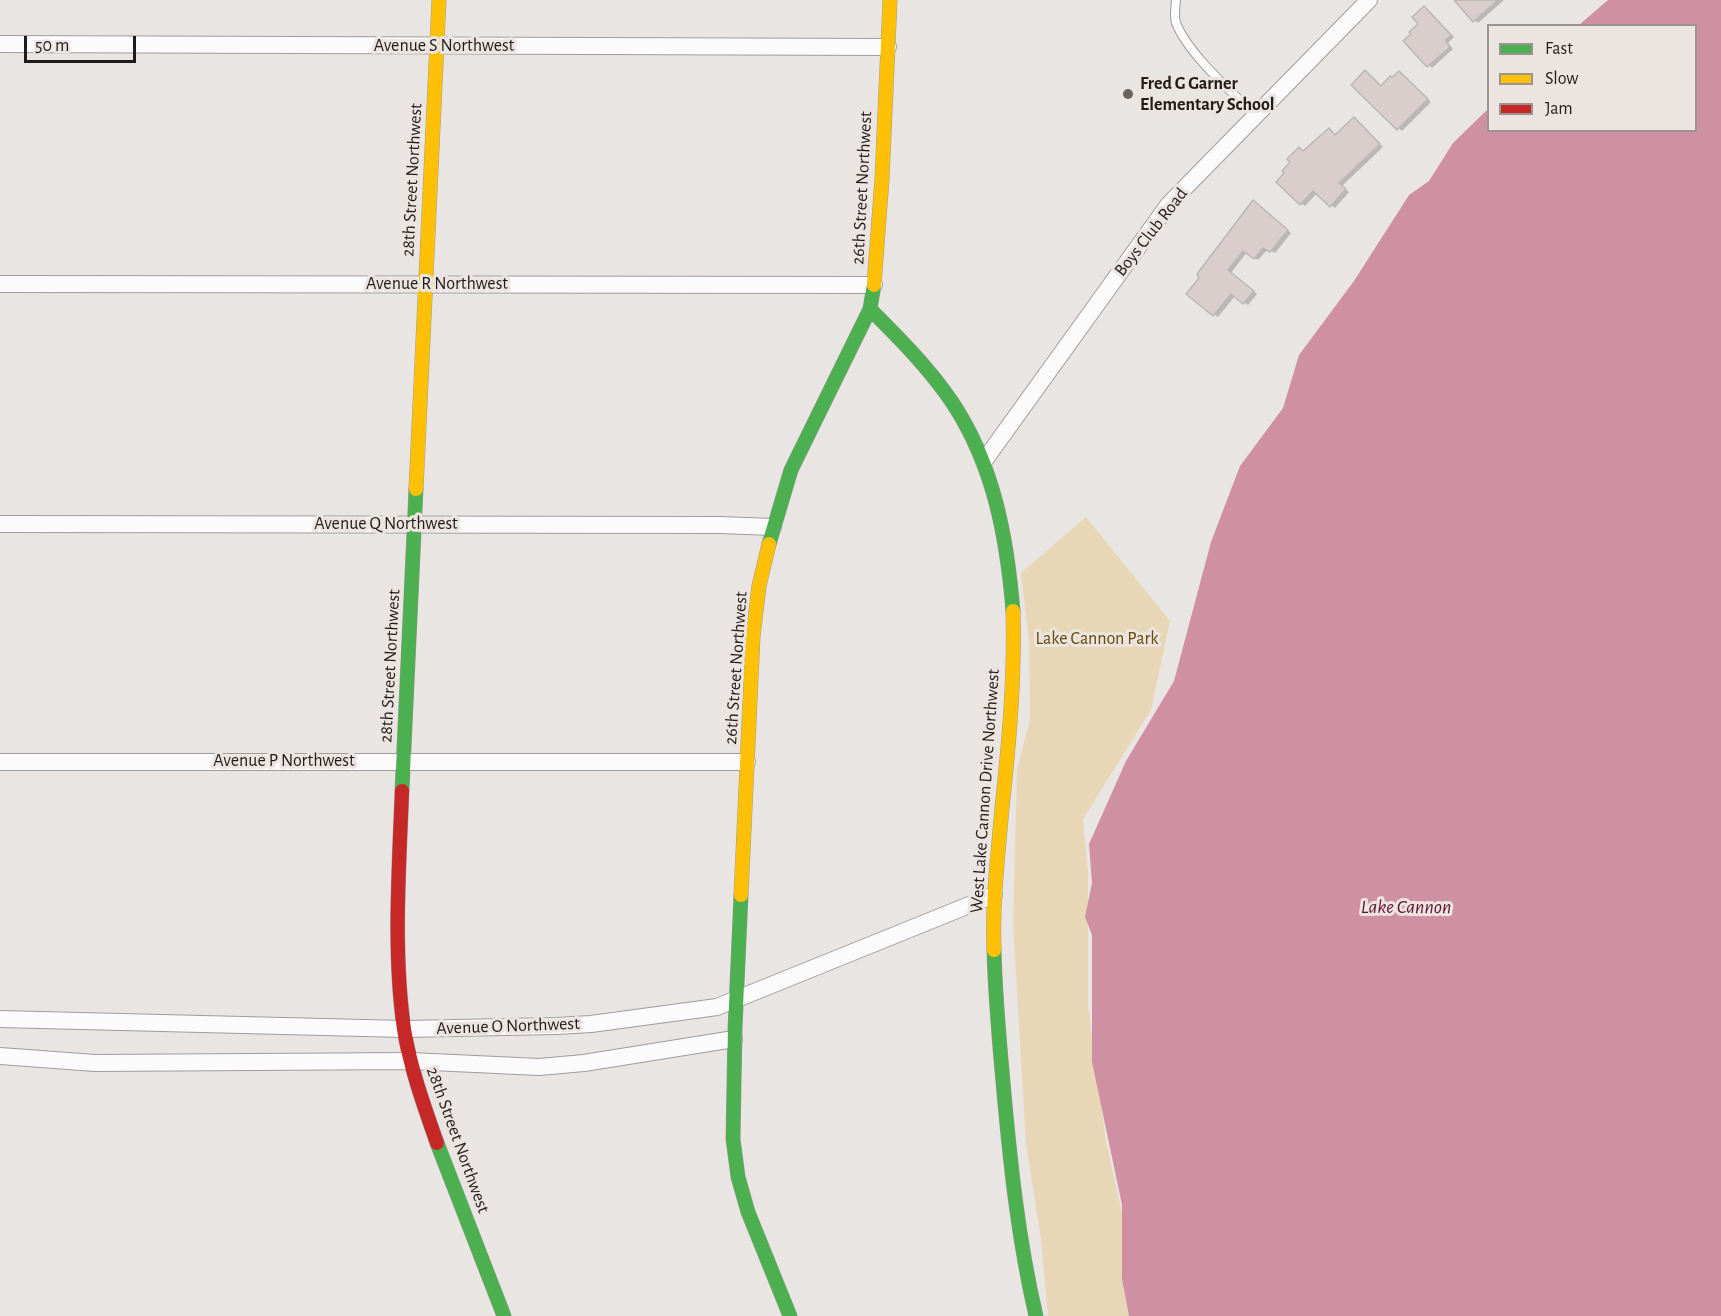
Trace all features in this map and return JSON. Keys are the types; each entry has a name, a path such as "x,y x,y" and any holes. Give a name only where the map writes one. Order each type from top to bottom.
{"street":[{"name":"28th Street Northwest","path":"439,0 403,761 397,922 399,969 404,1029 411,1061 436,1141 504,1316"},
{"name":"26th Street Northwest","path":"790,1316 756,1234 738,1177 732,1119 753,636 759,586 773,526 796,458 850,354 870,309 882,179 890,0"},
{"name":"Boys Club Road","path":"984,461 1169,204 1369,0"},
{"name":"Avenue S Northwest","path":"0,44 888,46"},
{"name":"Avenue R Northwest","path":"0,284 874,285"},
{"name":"West Lake Cannon Drive Northwest","path":"870,309 922,364 959,412 984,461 1007,540 1013,610 1011,700 994,895 995,989 1011,1178 1022,1255 1036,1316"},
{"name":"Avenue Q Northwest","path":"0,524 773,526"},
{"name":"Avenue P Northwest","path":"0,762 747,762"},
{"name":"Avenue O Northwest","path":"0,1019 404,1029 591,1024 717,1007 994,895"},
{"path":"0,1056 95,1063 411,1061 539,1067 584,1063 734,1038"}],"lane":[{"path":"1176,0 1176,22 1184,36 1199,57 1255,115"}],"green space":[{"name":"Lake Cannon Park","path":"1086,517 1170,621 1151,710 1083,819 1088,872 1088,1004 1106,1141 1145,1316 1048,1316 1041,1239 1026,1144 1013,924 1017,770 1030,720 1029,641 1021,573"}],"water":[{"name":"Lake Cannon","path":"1608,0 1721,0 1721,1316 1129,1316 1122,1279 1122,1205 1092,1062 1092,935 1085,917 1092,883 1089,844 1126,761 1174,681 1211,542 1240,466 1283,408 1299,355 1354,281 1409,195 1429,181 1453,143 1487,110 1487,132 1697,132 1697,24 1580,24"}],"building":[{"path":"1454,0 1498,0 1473,22"},
{"path":"1424,6 1451,35 1445,40 1450,47 1427,67 1403,41 1418,24 1412,17"},
{"path":"1365,70 1381,86 1390,76 1392,77 1399,71 1428,99 1397,130 1351,85"},
{"path":"1354,117 1380,144 1339,183 1346,189 1330,207 1313,191 1300,205 1276,182 1290,162 1287,159 1299,147 1303,151 1329,128 1335,135"},
{"path":"1253,200 1288,230 1270,252 1263,248 1254,259 1243,251 1228,270 1254,291 1243,304 1231,294 1213,316 1186,294 1199,278 1197,274"}],"traffic: fast":[{"path":"769,544 791,470 870,309 874,285"},
{"path":"870,309 934,377 952,402 978,451 988,477 1002,529 1013,611"},
{"path":"402,791 416,489"},
{"path":"741,895 733,1139 738,1177 748,1212 790,1316"},
{"path":"994,950 1012,1170 1019,1229 1036,1316"},
{"path":"437,1143 504,1316"}],"traffic: slow":[{"path":"416,489 439,0"},
{"path":"874,285 882,179 890,0"},
{"path":"741,895 753,636 759,586 769,544"},
{"path":"994,950 996,879 1011,710 1013,611"}],"traffic: jam":[{"path":"402,791 398,910 401,1000 410,1058 437,1143"}],"place":[{"name":"Fred G Garner Elementary School","path":"1128,94"}]}
